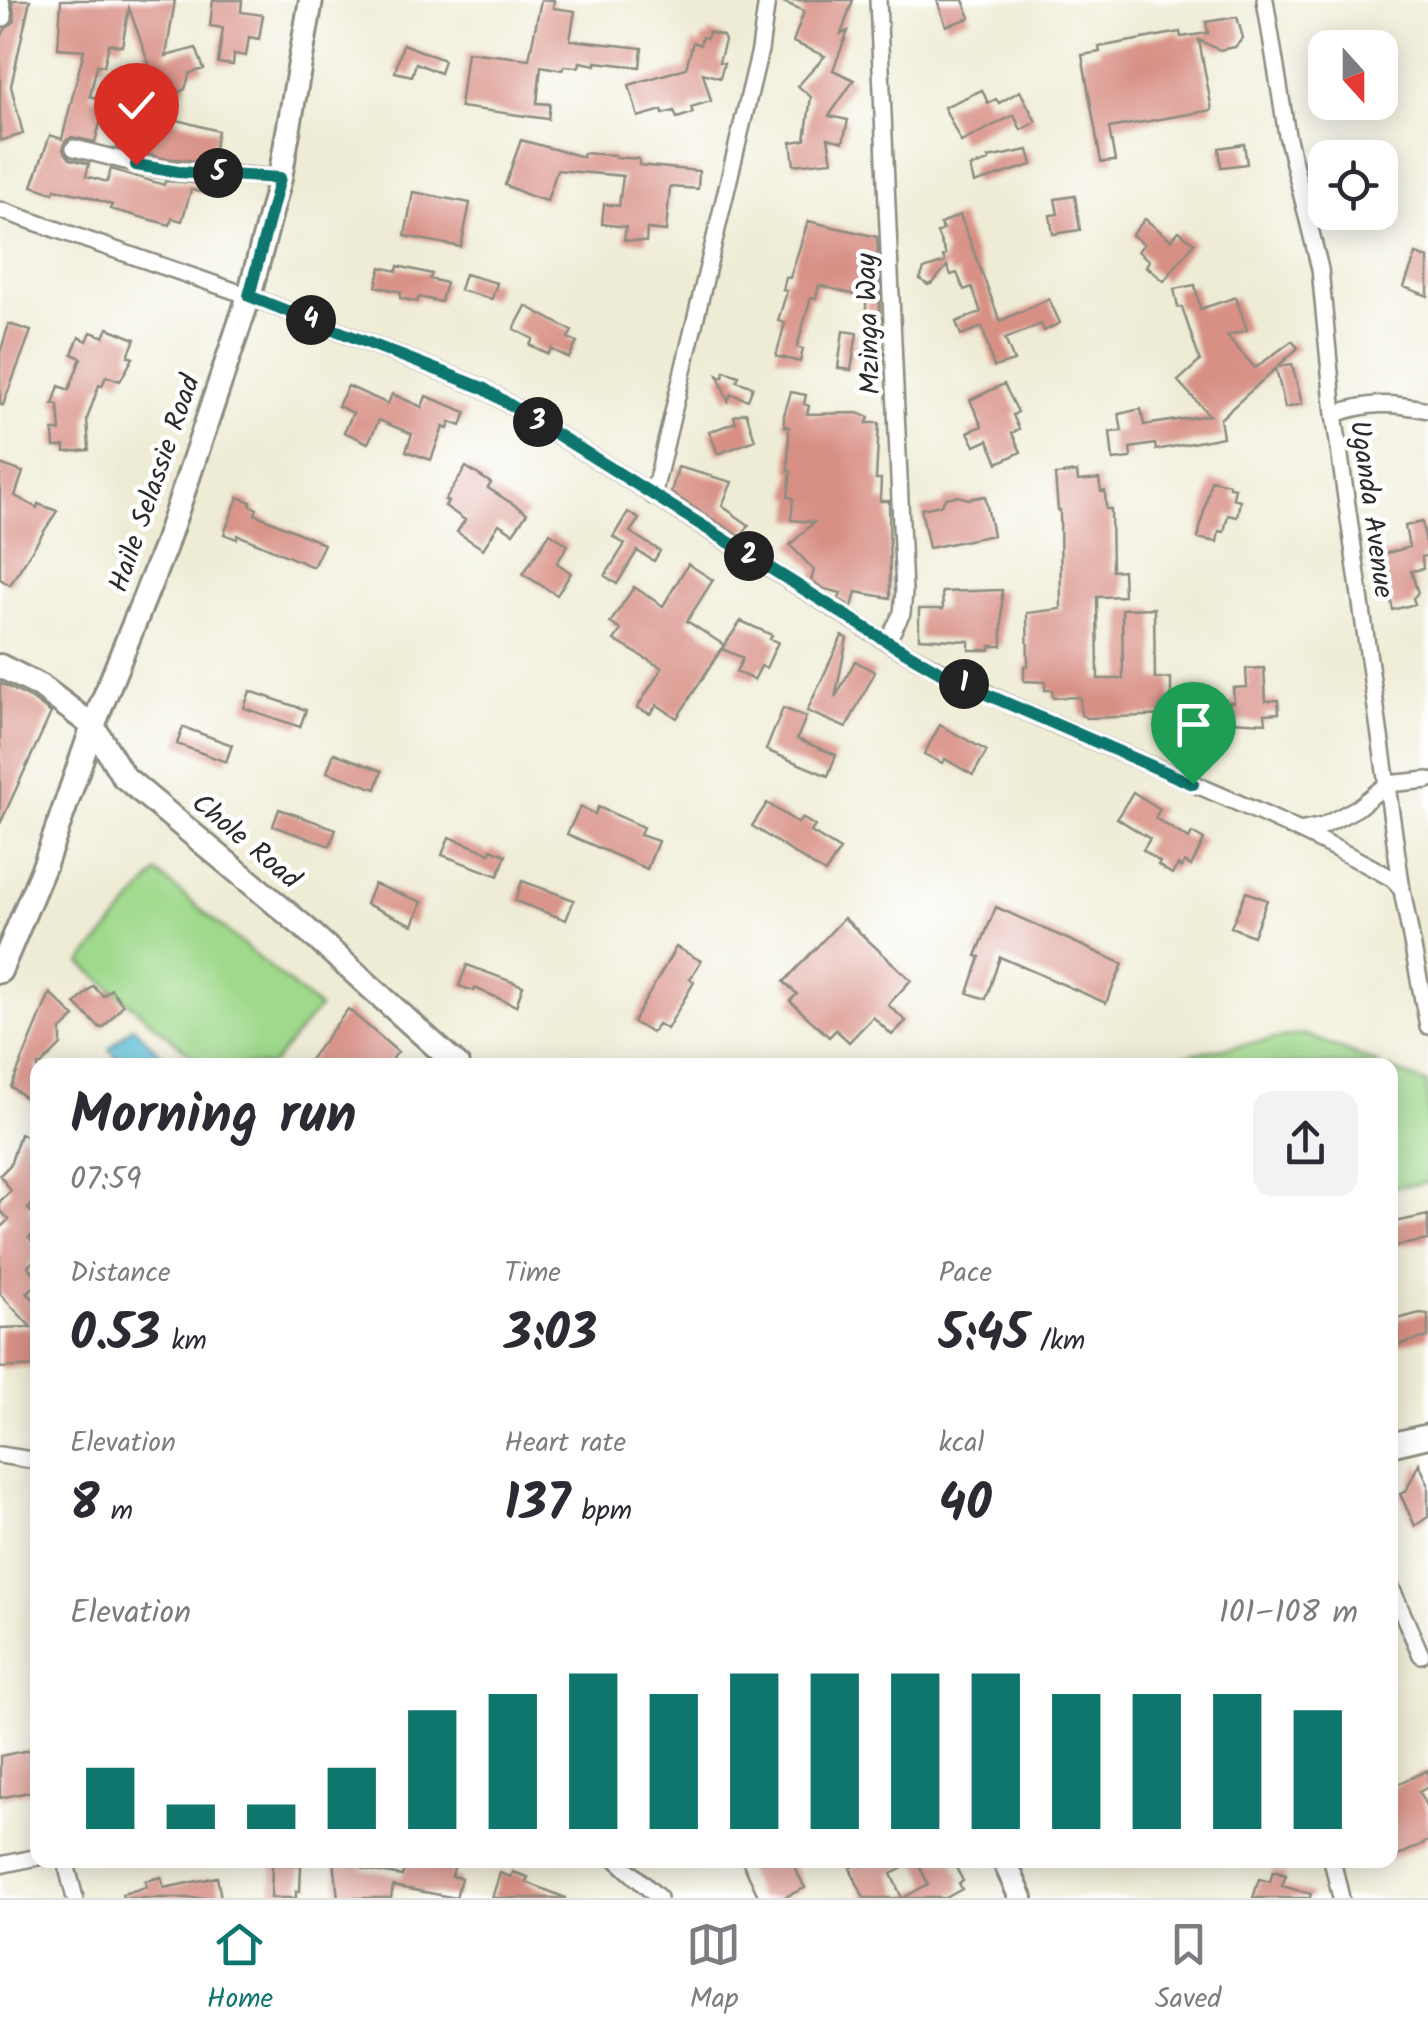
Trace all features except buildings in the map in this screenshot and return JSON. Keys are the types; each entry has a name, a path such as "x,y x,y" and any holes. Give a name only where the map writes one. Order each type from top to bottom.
{"street":[{"path":"1,0 4,18"},
{"name":"Haile Selassie Road","path":"0,971 45,864 164,548 249,296 280,178 311,0"},
{"path":"653,496 760,50 767,0"},
{"name":"Mzinga Way","path":"878,0 904,592 902,613 888,642"},
{"name":"Uganda Avenue","path":"1265,0 1287,135 1320,268 1334,414 1402,890 1428,1026"},
{"path":"74,148 156,169 280,178"},
{"path":"0,210 249,296 483,388 956,681 1299,831 1393,879 1402,890"},
{"path":"1334,414 1366,404 1388,403 1428,410"},
{"name":"Chole Road","path":"0,666 40,686 94,726 123,776 304,927 449,1058"},
{"path":"1299,831 1323,826 1357,808 1387,784 1428,780"},
{"path":"1398,1443 1428,1436"},
{"path":"0,1455 30,1460"},
{"path":"1398,1603 1421,1656"},
{"path":"0,1864 30,1858"},
{"path":"67,1868 74,1898"},
{"path":"626,1868 659,1898"},
{"path":"1008,1868 1021,1898"},
{"path":"1334,1868 1341,1898"}],"green space":[{"path":"157,873 319,1008 277,1058 195,1058 81,963"},
{"path":"1304,1034 1364,1058 1168,1058"},
{"path":"1398,1072 1428,1084 1428,1183 1398,1186"}],"water":[{"path":"133,1026 164,1058 117,1058 109,1049"}],"route":[{"path":"136,165 178,172 280,178 249,296 483,388 956,681 1193,784"}]}
